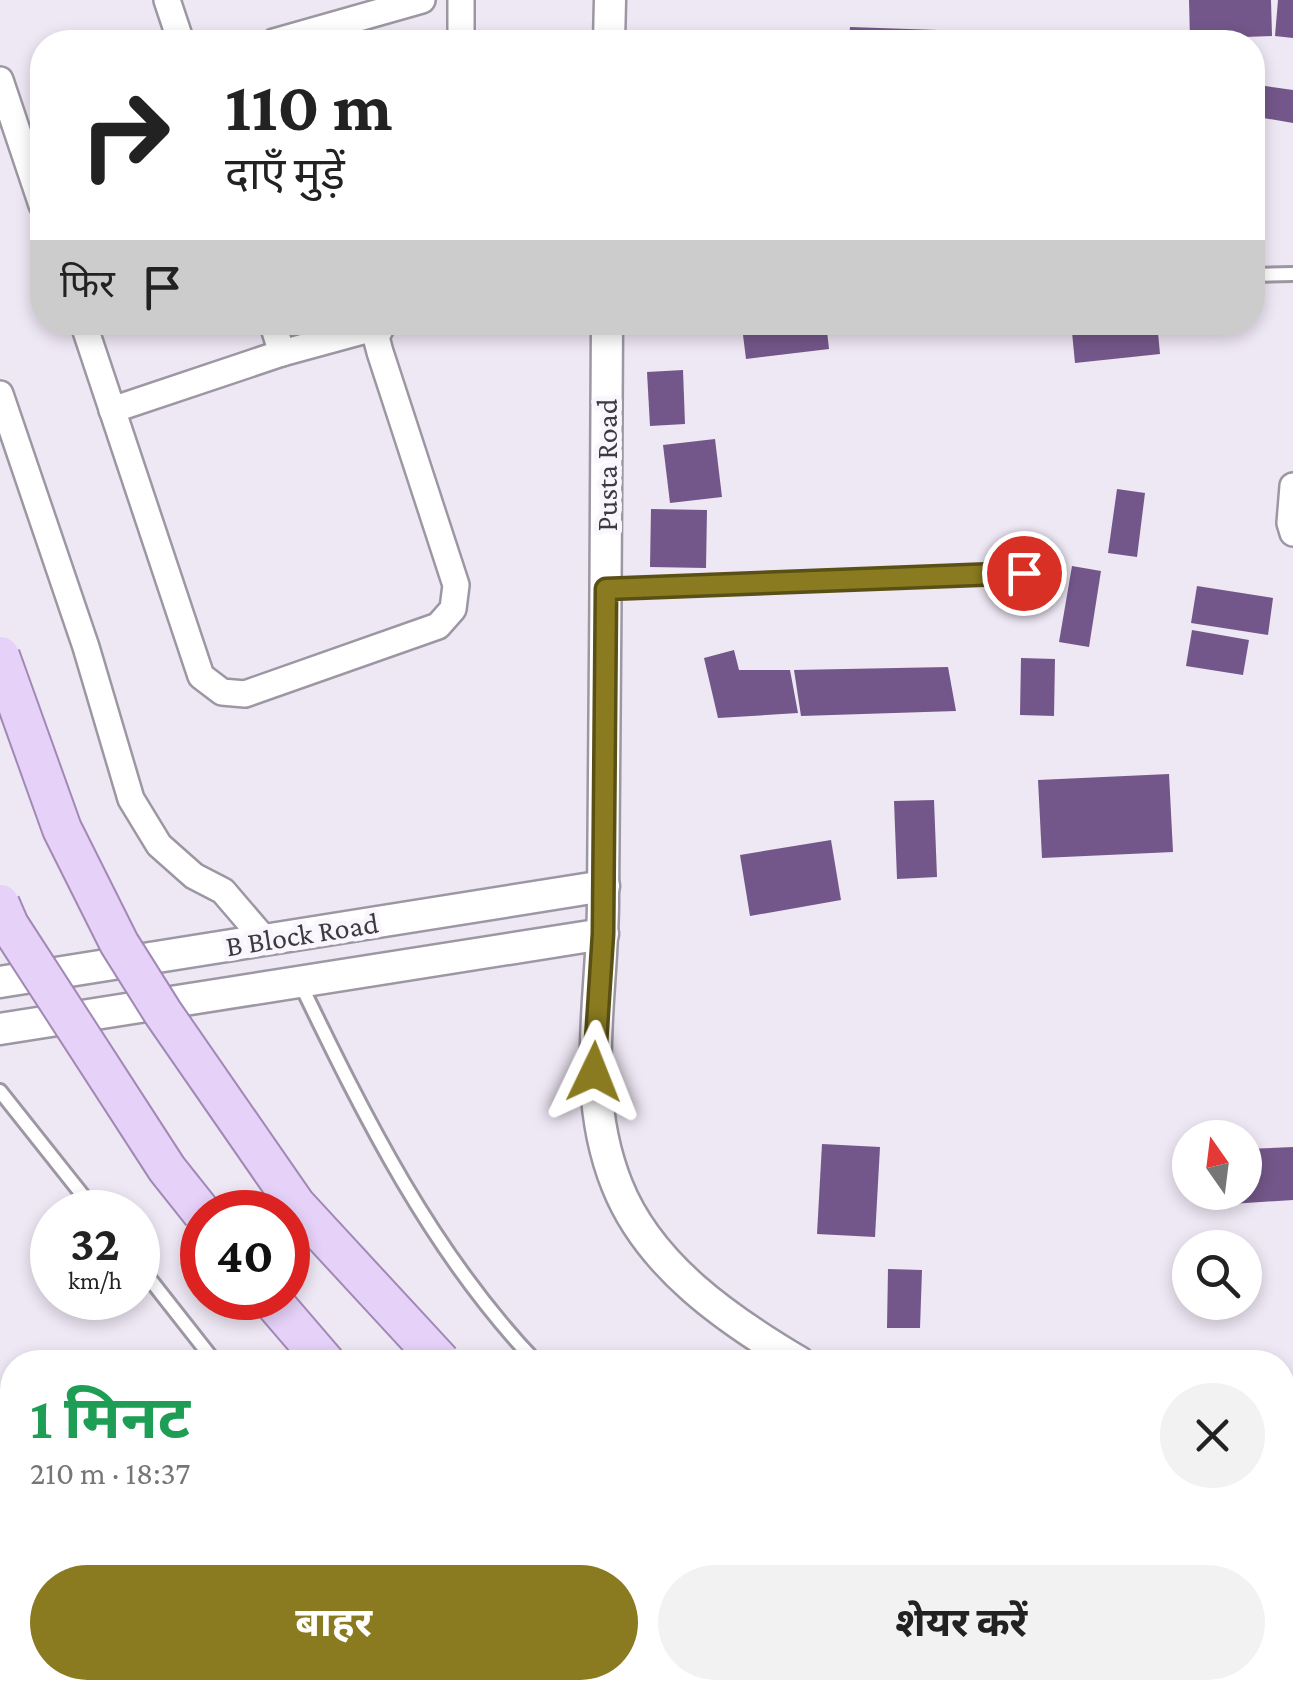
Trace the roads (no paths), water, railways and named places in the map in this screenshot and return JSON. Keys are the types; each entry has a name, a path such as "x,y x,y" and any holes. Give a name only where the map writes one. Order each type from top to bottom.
{"main road":[{"path":"0,656 62,829 120,943 154,999 296,1205 430,1350"},
{"path":"0,904 9,925 183,1190"},
{"path":"289,1320 315,1350"}],"street":[{"path":"167,0 177,30"},
{"path":"316,30 422,0"},
{"path":"461,30 462,0"},
{"path":"610,0 610,30"},
{"path":"0,80 30,169"},
{"path":"86,335 202,676 222,692 245,694 438,626 453,609 456,585 377,335"},
{"path":"276,335 282,353"},
{"path":"112,410 345,335"},
{"name":"Pusta Road","path":"607,335 604,886 594,1048 595,1097 618,1187 640,1228 684,1280 750,1333 779,1350"},
{"path":"0,394 132,798 159,845 194,876 222,891 265,940"},
{"path":"1293,486 1293,533"},
{"name":"B Block Road","path":"0,982 604,886"},
{"name":"B Block Road","path":"0,1029 603,934"}],"lane":[{"path":"1265,274 1293,274"},
{"path":"606,589 1024,573"},
{"path":"299,981 364,1117 419,1210 470,1282 526,1350"},
{"path":"0,1090 79,1190"},
{"path":"160,1292 206,1350"}]}
